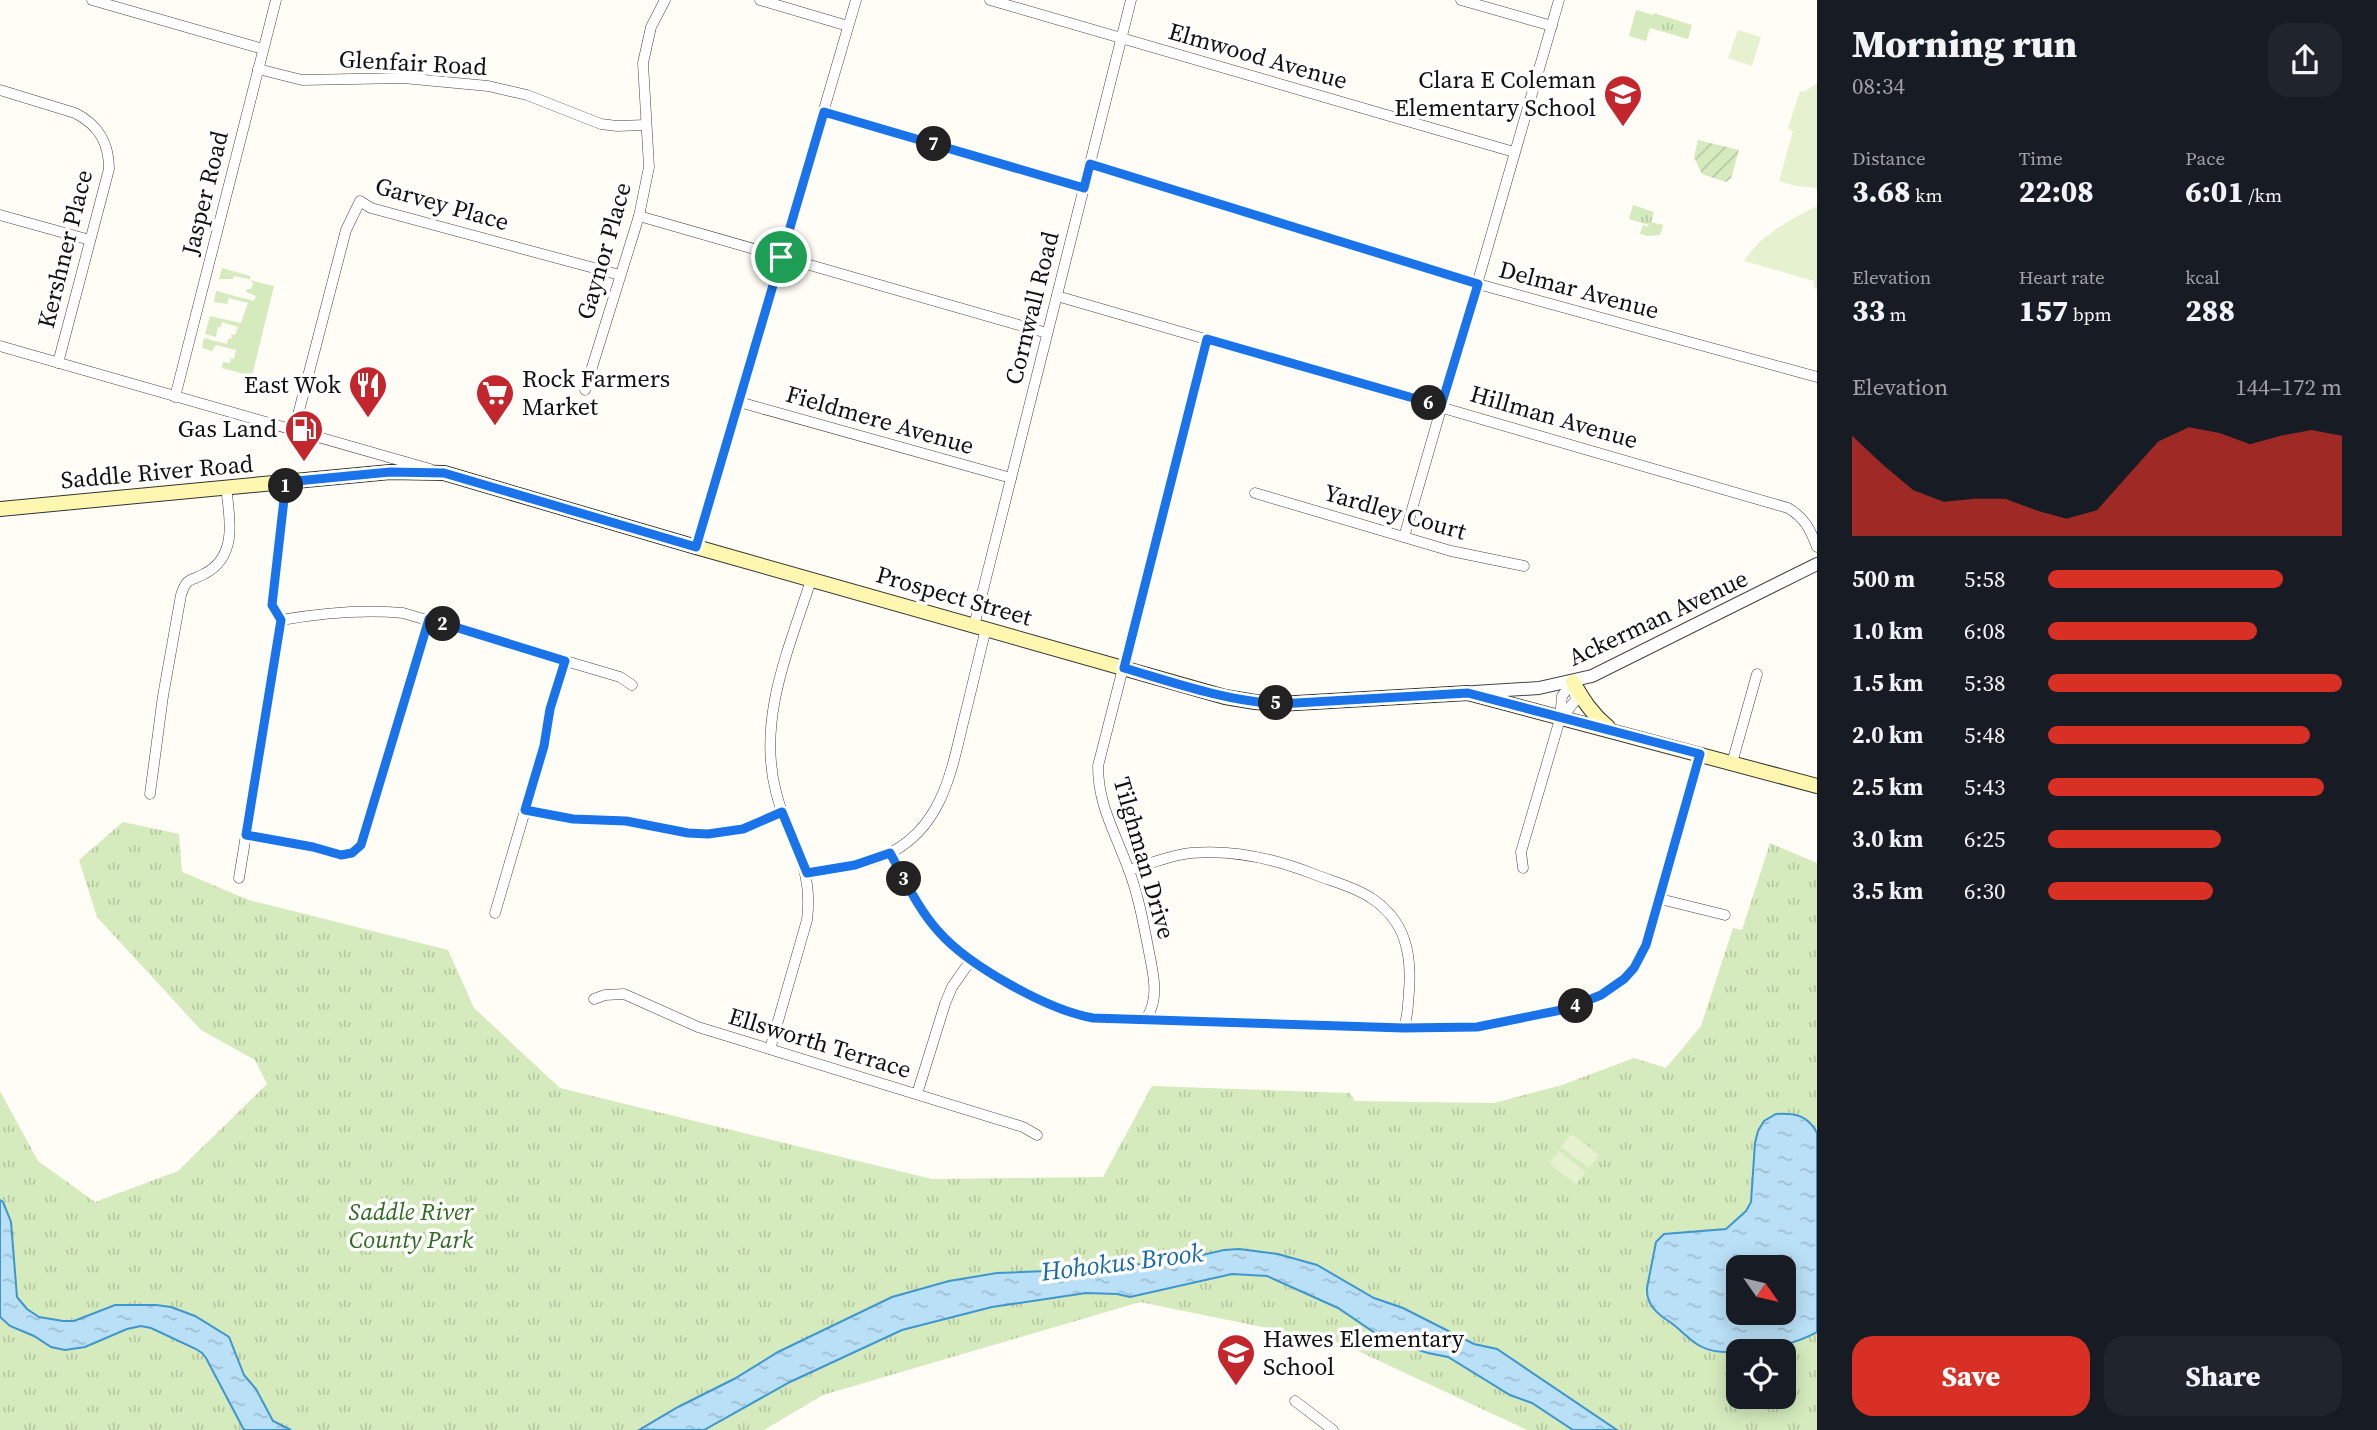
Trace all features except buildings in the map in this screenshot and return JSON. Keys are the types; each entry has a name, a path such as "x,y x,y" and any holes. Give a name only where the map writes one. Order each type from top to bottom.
{"main road":[{"name":"Saddle River Road","path":"0,509 390,472 444,473"},
{"name":"Prospect Street","path":"444,473 1224,697 1279,704 1468,693 1817,786"},
{"path":"1573,682 1596,717 1612,730"}],"street":[{"path":"92,0 263,49"},
{"name":"Jasper Road","path":"176,397 276,0"},
{"name":"Gaynor Place","path":"585,390 639,216 649,167 643,63 651,27 665,0"},
{"path":"760,0 848,26"},
{"path":"696,547 856,0"},
{"name":"Elmwood Avenue","path":"990,0 1514,152"},
{"name":"Cornwall Road","path":"807,873 855,865 890,853 922,829 942,799 948,784 1011,478 1131,0"},
{"path":"1461,0 1552,26"},
{"path":"1404,537 1559,0"},
{"name":"Glenfair Road","path":"258,69 302,80 403,78 488,86 543,100 601,124 645,125"},
{"name":"Kershner Place","path":"0,90 87,119 103,136 107,147 109,169 58,363"},
{"path":"824,112 1084,188"},
{"name":"Delmar Avenue","path":"1090,164 1478,284 1817,377"},
{"name":"Garvey Place","path":"294,430 346,230 360,201 371,208 620,275"},
{"path":"0,215 90,240"},
{"path":"639,216 1047,333"},
{"name":"Hillman Avenue","path":"1057,296 1788,508 1804,519 1810,527 1817,547"},
{"name":"Tilghman Drive","path":"1146,1019 1153,1009 1155,976 1147,935 1129,870 1100,798 1098,782 1101,750 1207,339"},
{"name":"Prospect Street","path":"0,346 444,473"},
{"name":"Fieldmere Avenue","path":"739,402 1011,478"},
{"path":"239,878 281,620 272,605 286,482"},
{"path":"150,794 163,696 181,595 189,579 206,573 218,564 224,555 231,529 226,488"},
{"name":"Yardley Court","path":"1255,494 1451,551 1524,566"},
{"name":"Ackerman Avenue","path":"1468,693 1539,688 1573,682 1617,665 1817,564"},
{"path":"770,1049 807,920 809,904 807,873 782,812 772,772 769,732 776,690 811,580"},
{"path":"281,620 323,613 382,611 429,619 620,677 632,685"},
{"path":"246,835 341,855 358,850 429,619"},
{"path":"495,913 544,746 550,709 565,661"},
{"path":"1732,763 1757,674"},
{"path":"1523,868 1521,852 1560,719 1576,700 1573,682"},
{"path":"890,853 926,917 971,960 1011,984 1078,1015 1093,1018 1451,1029 1502,1024 1566,1009 1601,995 1624,979 1641,957 1700,754"},
{"path":"525,810 573,819 626,821 688,833 708,834 743,829 782,812"},
{"path":"1129,870 1193,853 1247,855 1285,863 1362,892 1392,918 1408,945 1411,970 1408,1017 1404,1028"},
{"path":"1660,899 1725,915"},
{"path":"917,1094 944,1004 971,960"},
{"name":"Ellsworth Terrace","path":"594,999 605,995 624,994 698,1027 1023,1127 1037,1135"},
{"path":"1295,1401 1333,1430"}],"green space":[{"path":"1636,10 1692,25 1688,39 1650,28 1646,41 1629,36"},
{"path":"1738,30 1761,37 1752,66 1728,58"},
{"path":"1817,83 1817,188 1796,186 1779,181 1793,131 1788,128 1800,91 1804,92"},
{"path":"1698,140 1739,150 1731,178 1726,182 1702,174 1694,157"},
{"path":"1633,205 1654,212 1651,222 1663,225 1660,235 1640,234 1643,225 1649,225 1629,219"},
{"path":"1817,206 1817,289 1814,288 1814,281 1744,261 1767,236"},
{"path":"222,268 250,276 250,280 234,276 233,279 219,279"},
{"path":"250,280 274,286 252,376 222,368 223,362 230,363 231,358 234,359 236,350 216,345 212,351 202,348 204,338 227,344 238,327 222,322 216,337 205,334 210,316 241,323 248,303 229,298 227,304 214,302 216,291 254,301 256,296 246,292 251,289 253,283"},
{"name":"Saddle River County Park","path":"123,822 179,834 182,872 249,900 448,950 474,1008 560,1088 932,1179 1103,1177 1152,1086 1350,1093 1355,1101 1494,1103 1562,1085 1634,1058 1666,1068 1701,1026 1733,928 1742,930 1770,843 1817,863 1817,1430 1527,1430 1341,1343 1140,1302 823,1395 764,1430 0,1430 0,1091 38,1161 95,1202 178,1171 267,1084 255,1060 201,1030 97,917 79,860"},
{"path":"1572,1134 1599,1155 1589,1168 1561,1147"},
{"path":"1559,1151 1586,1172 1576,1184 1549,1163"}],"water":[{"path":"1776,1114 1789,1114 1805,1119 1817,1133 1817,1332 1796,1341 1726,1339 1726,1352 1712,1350 1692,1341 1650,1304 1647,1288 1656,1242 1664,1234 1726,1229 1746,1211 1751,1202 1758,1131 1764,1121"},
{"path":"0,1200 11,1222 17,1297 27,1309 39,1317 63,1321 74,1321 115,1305 171,1307 195,1316 229,1337 244,1375 256,1389 273,1421 291,1430 244,1430 202,1353 151,1328 141,1326 127,1329 85,1347 65,1350 51,1347 10,1326 0,1317"},
{"path":"1239,1249 1278,1254 1317,1265 1374,1298 1403,1308 1474,1344 1497,1349 1617,1430 1573,1430 1532,1403 1510,1395 1448,1357 1384,1339 1338,1308 1267,1276 1232,1274 1130,1297 1086,1293 992,1307 902,1330 790,1382 704,1430 639,1430 778,1352 892,1297 949,1281 997,1273 1070,1270 1115,1263 1151,1265 1179,1256 1198,1256"}],"place":[{"name":"Clara E Coleman Elementary School","path":"1623,128"},
{"name":"East Wok","path":"368,419"},
{"name":"Rock Farmers Market","path":"495,427"},
{"name":"Gas Land","path":"304,463"},
{"name":"Hawes Elementary School","path":"1236,1387"}],"route":[{"path":"824,112 1084,188 1090,164 1478,284 1441,406 1207,339 1124,668 1224,697 1279,704 1468,693 1700,754 1646,945 1634,968 1615,986 1584,1003 1502,1024 1477,1027 1404,1028 1093,1018 1078,1015 1011,984 955,947 926,917 890,853 855,865 807,873 782,812 743,829 708,834 688,833 626,821 573,819 525,810 565,661 429,619 358,850 341,855 246,835 281,620 272,605 286,482 390,472 444,473 696,547 781,257 824,112"}],"water label":[{"name":"Hohokus Brook","path":"1122,1262"}]}
